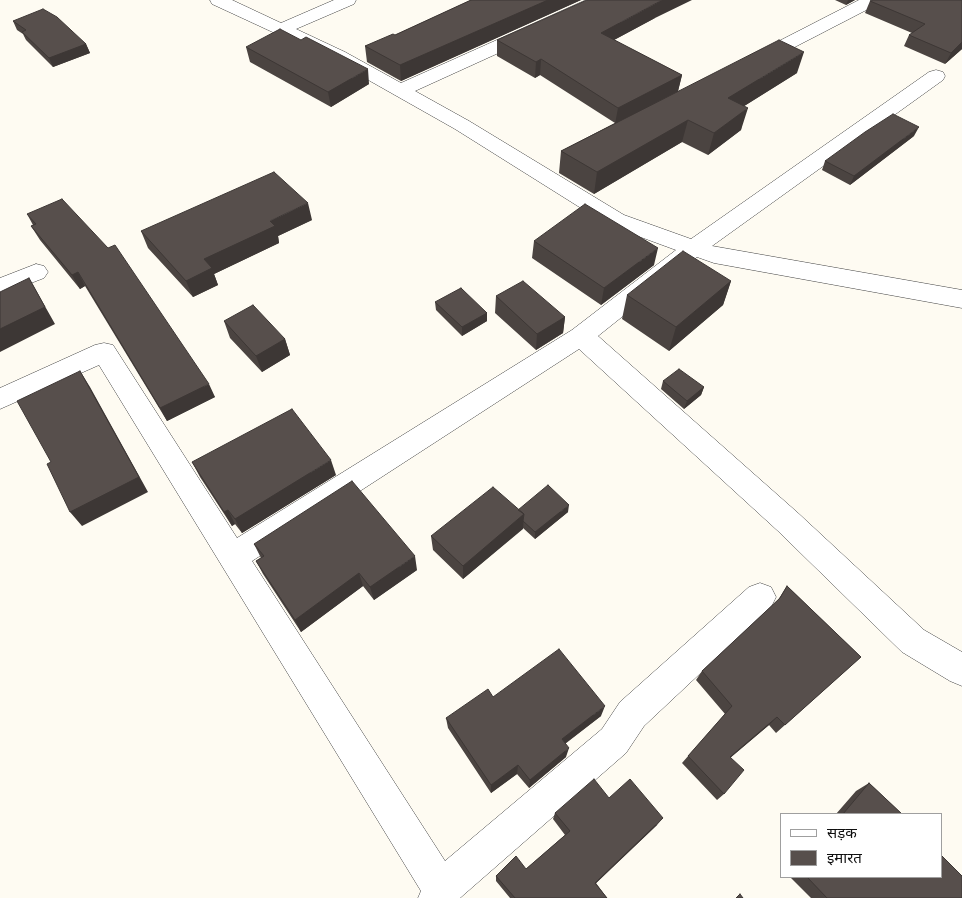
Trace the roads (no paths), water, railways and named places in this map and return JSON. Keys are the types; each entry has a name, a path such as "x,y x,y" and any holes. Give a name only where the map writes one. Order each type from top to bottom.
{"street":[{"path":"282,29 348,0"},
{"path":"401,90 600,0"},
{"path":"741,68 872,0"},
{"path":"225,1 339,56 462,125 549,169 616,220 714,255 962,299"},
{"path":"233,557 581,336 694,248 936,76"},
{"path":"0,287 36,272"},
{"path":"581,336 788,522 913,641 962,670"},
{"path":"0,399 104,352 233,557 439,893 614,741 632,714 760,597"}]}
